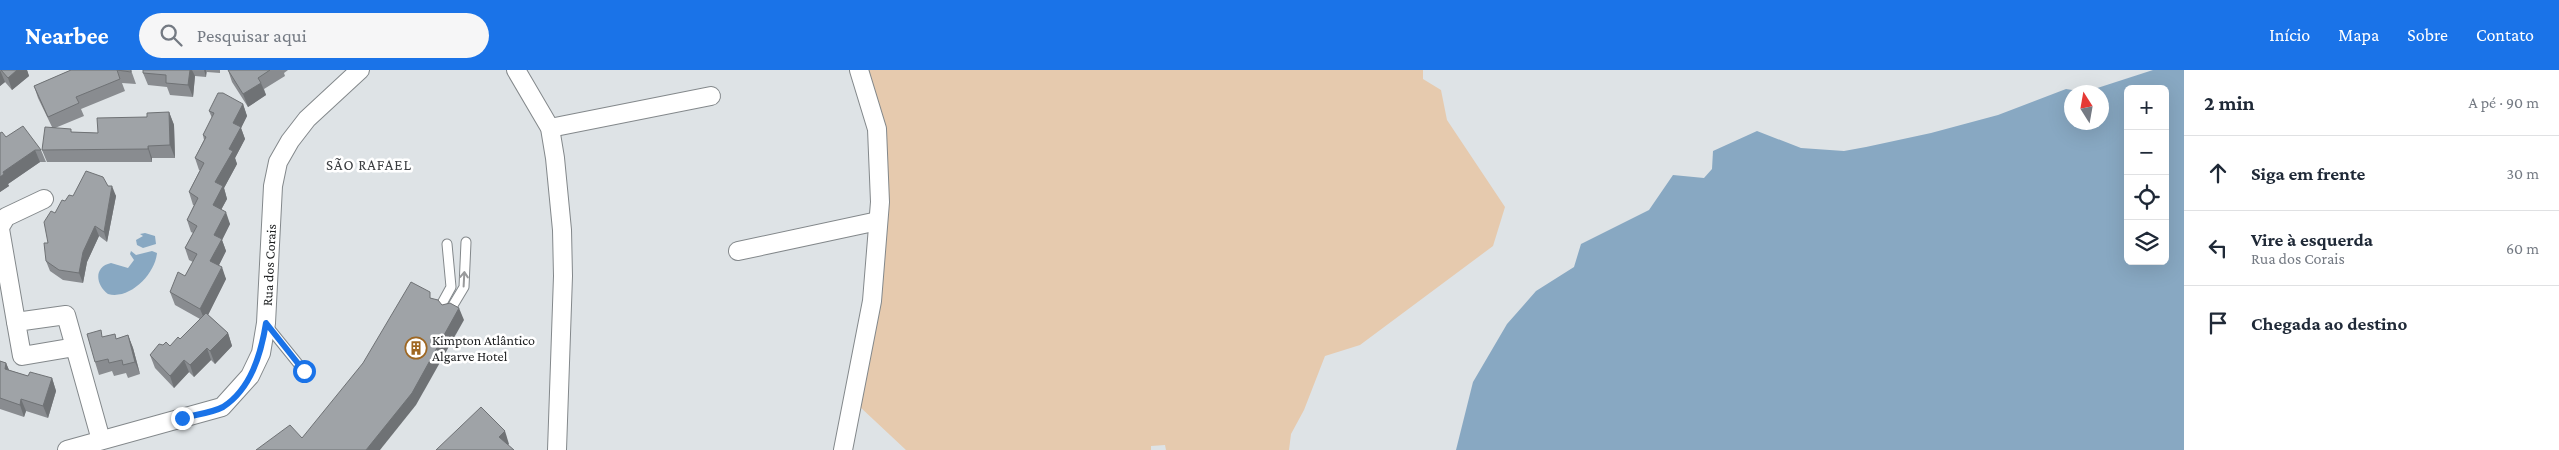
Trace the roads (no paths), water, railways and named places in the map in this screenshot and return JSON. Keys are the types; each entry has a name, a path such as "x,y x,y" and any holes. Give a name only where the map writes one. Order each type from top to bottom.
{"street":[{"name":"Rua dos Corais","path":"67,450 222,407 250,376 261,353 266,323 273,186 278,162 290,141 307,119 360,70"},
{"path":"516,70 550,128 562,230 557,450"},
{"path":"843,450 872,300 878,254 880,202 877,129 859,70"},
{"path":"550,128 711,96"},
{"path":"44,199 6,217 0,228 22,356 75,347"},
{"path":"738,251 878,220"},
{"path":"16,322 66,315 100,440"}],"lane":[{"path":"449,312 464,287 466,242"},
{"path":"440,307 451,287 447,244"},
{"path":"266,323 304,371"}],"water":[{"path":"2153,70 2184,70 2184,450 1456,450 1473,382 1507,324 1536,291 1574,267 1581,244 1649,210 1673,175 1704,178 1712,169 1713,151 1757,131 1801,148 1844,151 1931,133 1998,115 2064,90 2064,130 2109,130 2109,85 2107,85"},
{"path":"145,233 155,236 156,244 143,248 137,245 136,240 143,236 140,234"},
{"path":"131,251 136,255 152,251 157,253 152,269 140,284 133,289 116,295 108,294 99,281 98,277 101,268 111,263 128,268 134,260 130,254"}],"place":[{"name":"Kimpton Atlântico Algarve Hotel","path":"416,348"}],"district":[{"name":"SÃO RAFAEL","path":"369,165"}]}
